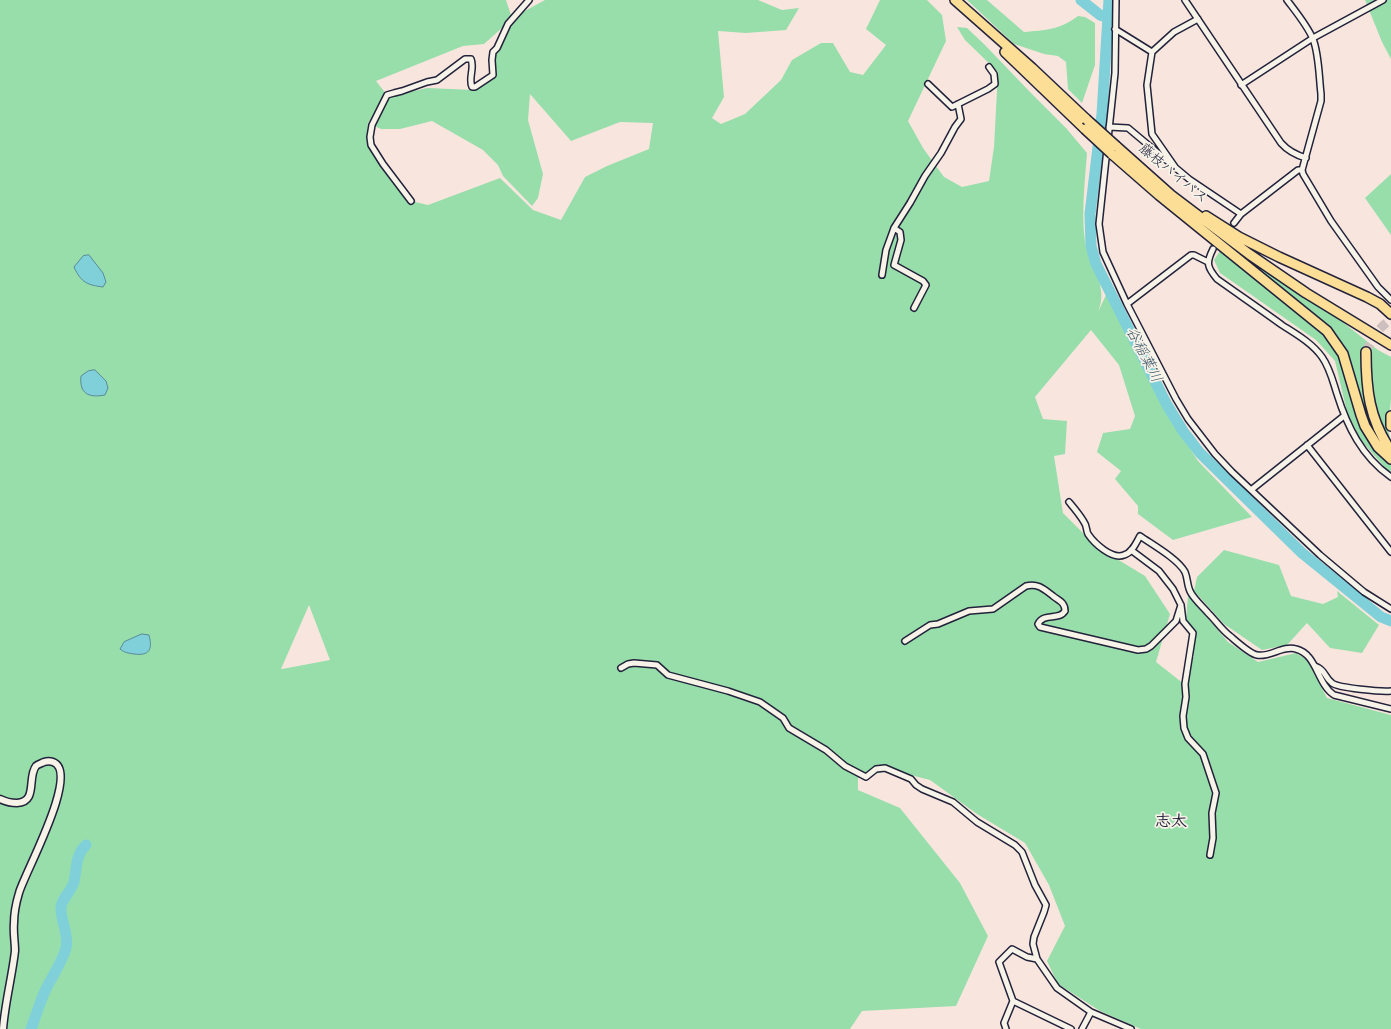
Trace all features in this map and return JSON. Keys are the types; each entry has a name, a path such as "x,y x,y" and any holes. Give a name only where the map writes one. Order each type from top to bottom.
{"highway":[{"name":"藤枝バイパス","path":"955,0 1032,68 1086,119 1114,150 1225,238 1277,274 1391,345"},
{"path":"969,13 996,43 1085,129 1114,150 1177,209 1327,331 1343,354 1365,426 1378,447 1391,460"},
{"path":"1171,195 1239,236 1279,257 1367,297 1380,304 1391,314"},
{"path":"1366,352 1366,375 1370,408 1376,425 1391,451"},
{"path":"1391,416 1391,426"}],"street":[{"path":"411,201 383,164 371,145 370,137 372,124 387,95 436,80 465,59 471,59 473,63 470,83 472,87 475,87 493,75 493,52 497,48 508,24 529,0"},
{"path":"1116,0 1115,73 1099,224 1103,252 1108,265 1176,399 1188,419 1215,454 1232,472 1326,560 1364,592 1391,609"},
{"path":"1185,0 1281,143 1287,150 1306,158"},
{"path":"1287,0 1313,38 1316,50 1321,100 1302,170 1303,174 1331,221 1378,288 1391,300"},
{"path":"1241,85 1313,38 1384,0"},
{"path":"1175,167 1152,134 1147,85 1152,52 1174,32 1198,19"},
{"path":"1115,30 1152,52"},
{"path":"928,84 952,107 995,84 994,74 989,67"},
{"path":"882,275 886,250 894,228 961,119 958,104"},
{"path":"1109,127 1128,128 1189,179 1241,214"},
{"path":"1234,223 1241,214 1298,170 1302,170"},
{"path":"894,228 900,232 901,240 894,265 923,281 926,286 914,308"},
{"path":"1213,249 1208,262 1210,271 1217,279 1306,342 1323,358 1328,368 1344,416 1359,444 1383,471 1391,477"},
{"path":"1127,304 1190,255 1194,255 1208,262"},
{"path":"1251,490 1344,416"},
{"path":"1307,446 1391,552"},
{"path":"1069,502 1086,524 1089,534 1096,543 1107,552 1117,556 1124,555 1131,550 1140,536 1177,563 1185,573 1190,592 1229,635 1249,651 1257,655 1265,655 1284,649 1296,649 1304,653 1311,660 1324,685 1328,691 1334,695 1391,709"},
{"path":"1131,550 1159,571 1174,589 1181,605 1183,621 1193,632 1185,684 1186,697 1182,716 1184,728 1188,738 1203,754 1216,793 1212,813 1213,838 1210,855"},
{"path":"905,641 930,625 938,624 969,611 993,609 1026,586 1032,585 1044,588 1065,606 1065,611 1060,616 1045,617 1041,619 1038,624 1040,627 1138,650 1146,649 1151,646 1176,621 1181,605"},
{"path":"621,668 628,664 634,663 657,665 668,675 760,702 783,718 789,728 826,750 845,766 866,777 876,769 885,768 911,778 916,785 922,789 953,802 977,822 1015,845 1022,852 1032,879 1046,905 1034,937 1033,944 1037,959 1057,988 1091,1012 1131,1029"},
{"path":"1314,666 1321,668 1332,683 1339,686 1376,692 1391,691"},
{"path":"0,799 10,804 23,803 29,797 34,771 37,765 47,761 58,765 62,774 57,800 19,892 14,924 15,950 5,1004 3,1029"},
{"path":"1006,1029 1004,1023 1013,1001 999,962 1012,948 1027,957 1037,959"},
{"path":"1013,1001 1071,1029"},
{"path":"1082,1029 1091,1012"}],"green space":[{"path":"0,0 506,0 512,18 545,0 758,0 782,10 799,8 786,30 746,33 718,31 724,97 712,118 721,124 745,114 781,80 792,60 821,43 833,43 850,72 863,75 886,45 866,29 880,0 927,0 942,15 946,41 908,121 923,148 944,177 962,187 989,181 994,147 998,72 965,40 957,27 967,28 1066,128 1087,153 1084,228 1087,251 1101,288 1101,303 1098,312 1106,295 1165,410 1198,461 1252,517 1173,540 1138,514 1138,506 1115,479 1121,471 1097,452 1103,433 1130,429 1135,416 1119,365 1091,330 1035,397 1043,419 1067,421 1065,454 1054,456 1063,513 1106,556 1117,559 1145,576 1170,614 1156,662 1184,684 1194,657 1186,622 1188,595 1228,642 1258,662 1296,653 1307,660 1327,698 1391,715 1391,1029 1141,1029 1100,1011 1058,984 1047,961 1065,926 1049,885 1025,843 977,814 930,780 891,770 858,778 858,790 900,808 960,883 988,936 956,1006 862,1011 850,1029 0,1029","holes":["511,20 491,56 496,74 475,90 427,88 387,97 376,81 463,46 484,44","530,94 571,141 620,122 653,123 649,149 607,166 585,177 561,220 533,210 500,178 428,205 411,201 371,145 367,132 368,123 384,100 372,125 381,129 400,129 432,121 483,150 498,165 503,176 532,206 538,198 543,174 528,120","309,605 330,660 281,669"]},
{"path":"967,0 987,0 1024,32 1046,30 1058,27 1078,16 1085,17 1095,23 1095,65 1082,103 1068,89 1066,62 1058,56 1044,54 1014,44"},
{"path":"1365,0 1391,0 1391,59 1382,42"},
{"path":"1391,174 1391,235 1365,198"},
{"path":"1235,250 1340,320 1378,350 1391,357 1391,399 1388,430 1391,442 1381,430 1370,398 1370,353 1364,351 1364,384 1370,415 1390,454 1384,450 1368,426 1346,355 1329,329 1237,256"},
{"path":"1220,251 1327,337 1342,360 1358,414 1387,461 1391,463 1391,472 1387,470 1360,439 1347,412 1335,361 1316,340 1220,273 1214,260"},
{"path":"1224,550 1279,565 1291,596 1323,604 1338,597 1337,591 1379,625 1362,653 1330,648 1307,623 1287,645 1262,650 1224,624 1194,591 1197,577"}],"water":[{"path":"89,255 103,273 106,282 103,287 89,284 82,280 74,267 83,256"},
{"path":"95,370 106,381 108,388 105,395 94,396 83,391 81,376 88,371"},
{"path":"142,634 149,635 149,651 143,654 134,654 120,649 124,642"}],"waterway":[{"path":"1081,0 1100,15 1109,18"},
{"name":"谷稲葉川","path":"1109,0 1102,114 1090,214 1091,246 1096,264 1167,405 1183,431 1200,453 1302,553 1381,617 1391,621"},
{"path":"31,1029 44,994 65,953 67,943 61,914 61,906 73,886 78,858 82,849 86,845"}],"tunnel":[{"path":"1366,352 1376,334 1391,319"}],"district":[{"name":"志太","path":"1171,824"}]}
